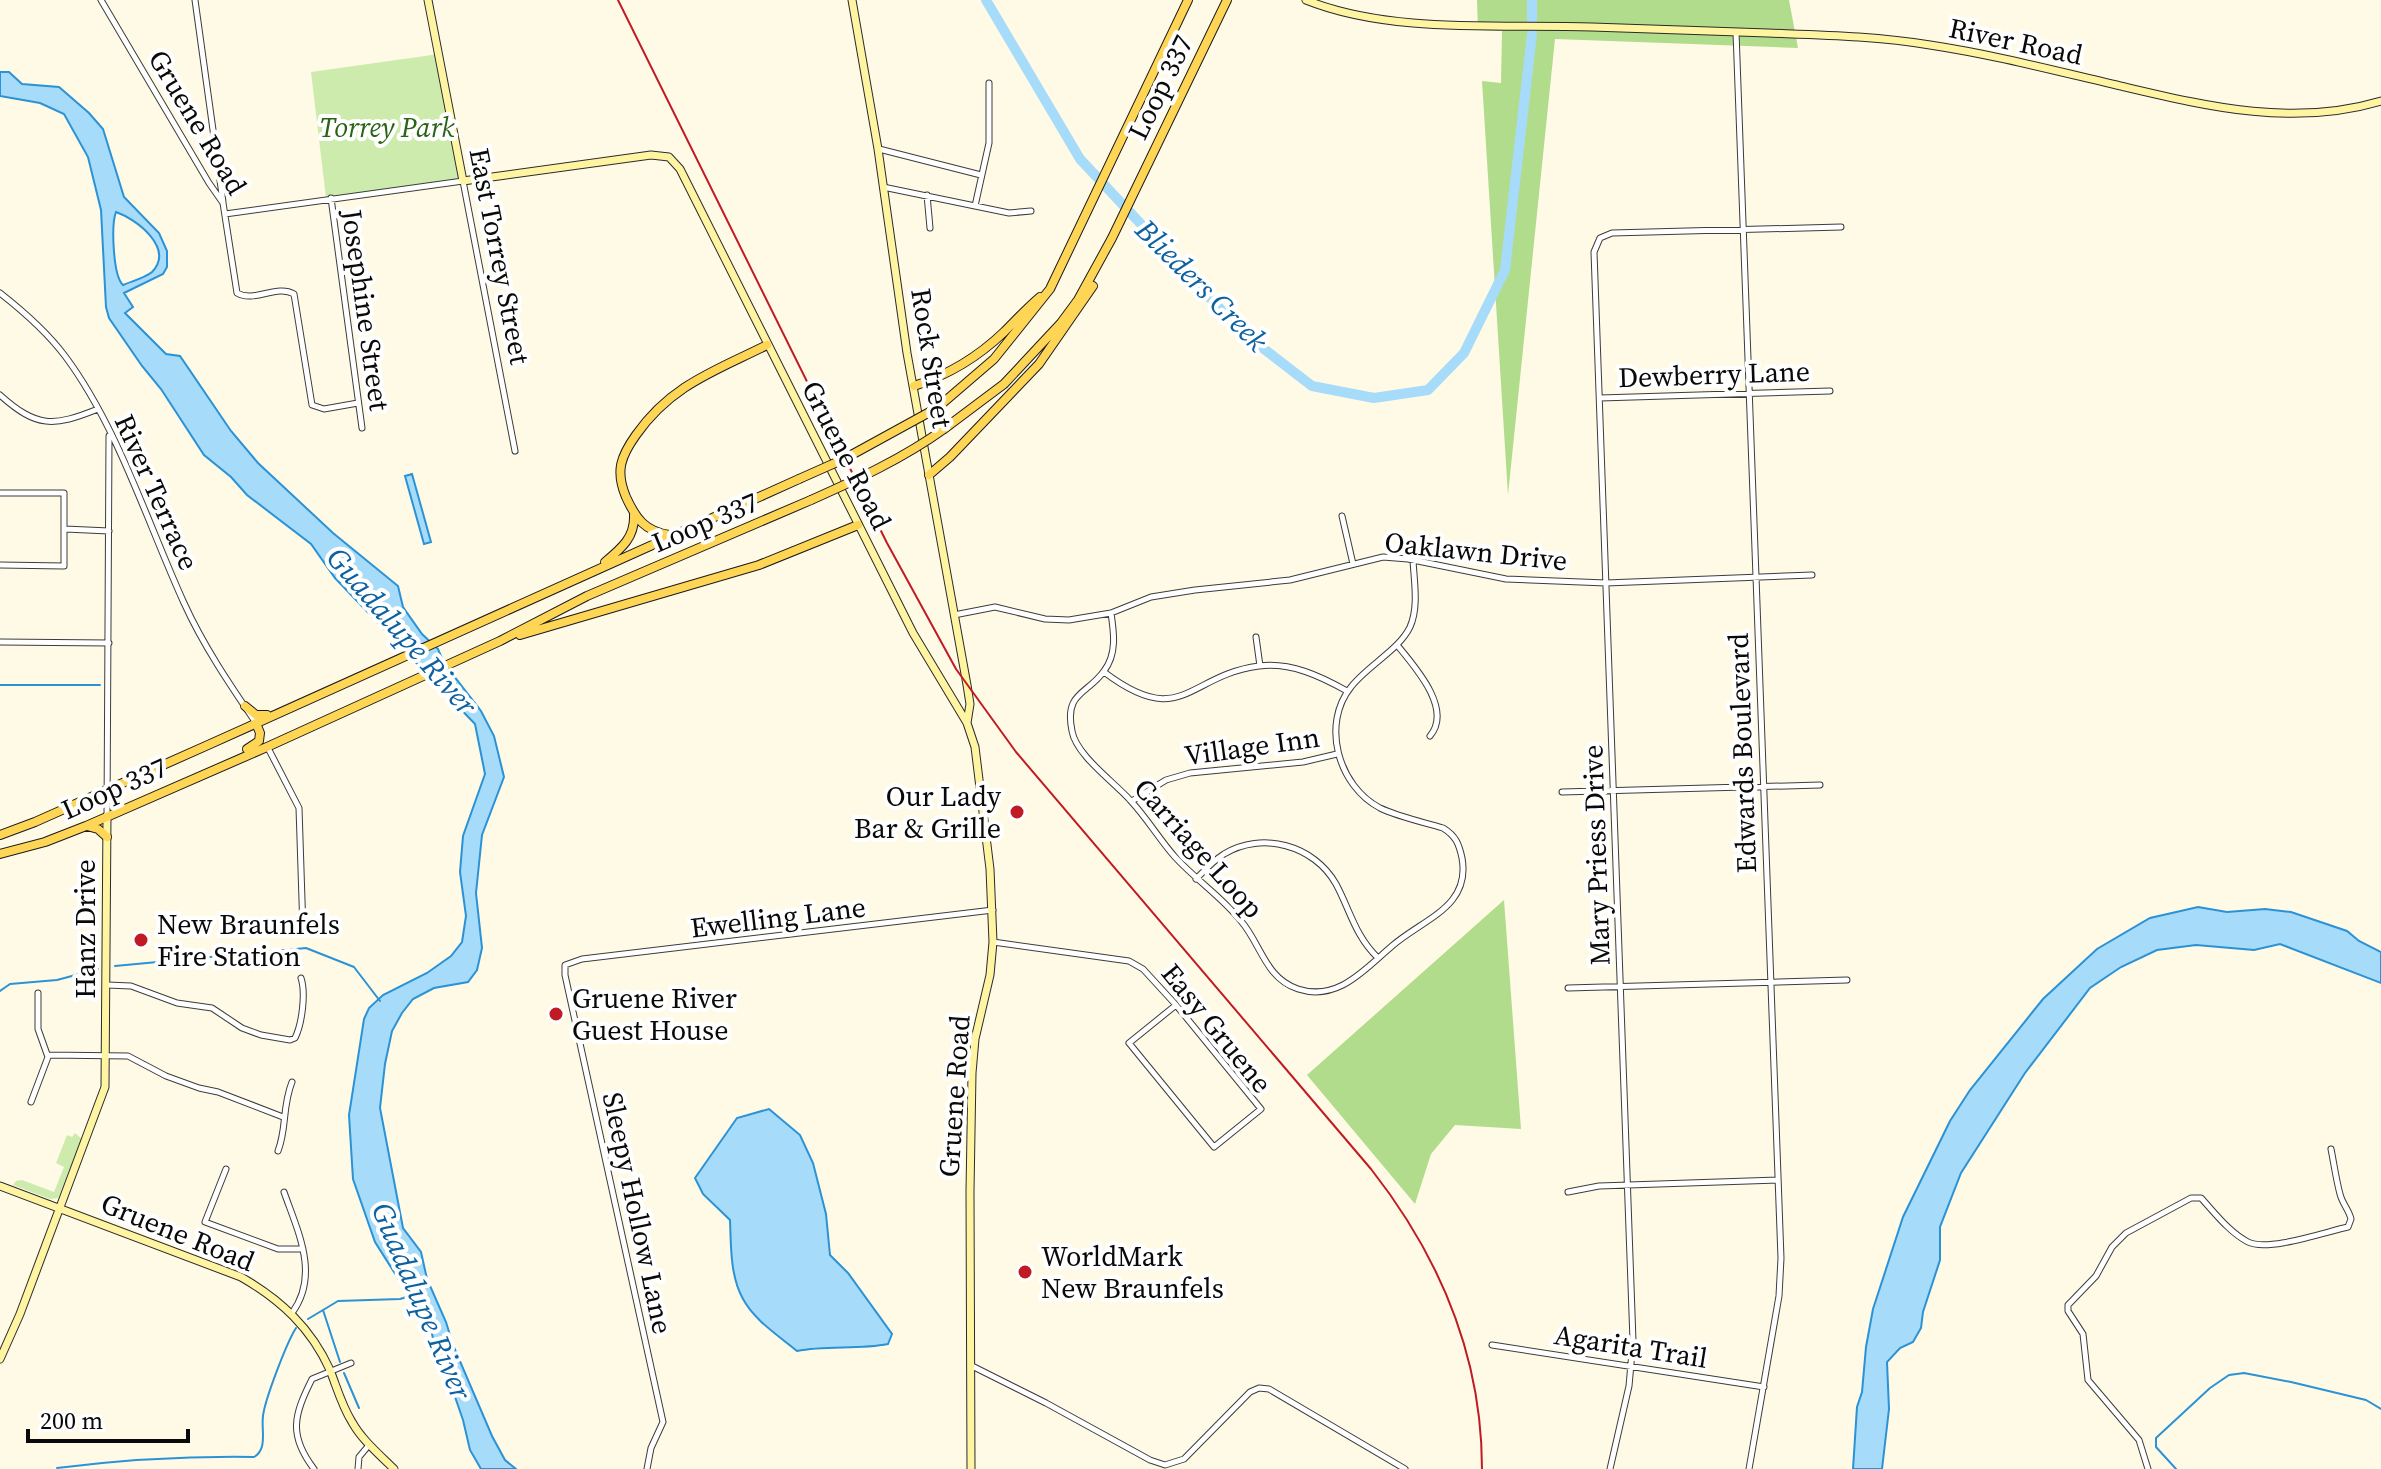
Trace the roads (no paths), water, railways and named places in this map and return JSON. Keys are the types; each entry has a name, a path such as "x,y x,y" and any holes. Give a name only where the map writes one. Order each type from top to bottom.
{"main road":[{"name":"Loop 337","path":"0,854 45,842 86,826 267,747 500,641 587,596 811,500 914,451 1004,384 1061,323 1094,274 1225,0"},
{"name":"Loop 337","path":"0,835 362,677 844,459 937,408 994,359 1050,289 1187,2"},
{"path":"929,475 1039,364 1079,310 1094,284 1112,238"},
{"path":"914,386 942,376 971,359 1050,289"},
{"path":"671,536 653,532 634,514 622,487 619,463 647,419 660,405 687,385 767,345"},
{"path":"596,570 629,539 634,514"},
{"path":"500,641 759,565 858,525"},
{"path":"245,706 253,714 262,716 308,696 315,697"},
{"path":"242,729 246,722 245,706"},
{"path":"201,774 209,766 257,744 260,733 256,723"},
{"path":"86,826 100,830 107,837"}],"street":[{"name":"Gruene Road","path":"101,0 223,203 225,214 651,155 669,157 680,169 913,633 967,723 977,757 993,910 993,942 990,975 975,1039 972,1073 971,1469"},
{"path":"195,0 223,203"},
{"name":"East Torrey Street","path":"428,0 515,451"},
{"name":"Rock Street","path":"852,0 914,386 970,704 967,723"},
{"name":"River Road","path":"1306,0 1355,16 1469,26 1879,38 1994,56 2207,106 2254,113 2329,112 2381,101"},
{"name":"Edwards Boulevard","path":"1736,32 1780,1274 1749,1469"},
{"path":"975,206 989,143 989,83"},
{"path":"878,149 981,175"},
{"path":"883,187 1009,213 1031,211"},
{"path":"927,195 930,228"},
{"name":"Josephine Street","path":"331,198 362,428"},
{"path":"225,214 238,295 245,297 287,291 294,294 312,405 324,409 358,403"},
{"path":"1741,230 1841,227"},
{"name":"Mary Priess Drive","path":"1610,1469 1632,1365 1633,1341 1594,252 1600,238 1612,233 1741,230"},
{"name":"River Terrace","path":"0,293 24,312 59,348 98,409 184,605 256,723"},
{"name":"Dewberry Lane","path":"1600,398 1830,391"},
{"path":"0,395 24,415 45,423 68,421 98,409"},
{"name":"Hanz Drive","path":"0,1359 103,1095 109,788 109,431"},
{"path":"0,493 64,493 65,529 64,566 0,565"},
{"path":"1342,516 1353,564"},
{"path":"65,529 109,531"},
{"name":"Oaklawn Drive","path":"954,615 995,607 1045,619 1069,620 1111,613 1151,597 1290,580 1383,557 1506,579 1606,583 1812,575"},
{"path":"1337,754 1335,723 1347,691 1397,645 1413,620 1413,560"},
{"path":"1111,613 1115,639 1104,672 1144,696 1165,698 1188,695 1231,673 1260,666 1294,668 1319,676 1347,691"},
{"path":"1256,637 1260,666"},
{"path":"0,642 109,643"},
{"path":"1397,645 1414,666 1439,716 1437,728 1430,736"},
{"name":"Carriage Loop","path":"1104,672 1080,692 1072,704 1072,735 1083,752 1132,801 1175,857 1242,921 1270,970 1289,985 1308,991 1335,989 1352,981 1408,933 1446,907 1457,894 1464,877 1459,844 1443,828 1380,808 1364,797 1350,780 1337,754"},
{"path":"267,747 299,808 303,931"},
{"name":"Village Inn","path":"1132,801 1166,780 1190,773 1303,762 1337,754"},
{"path":"1562,792 1820,785"},
{"path":"1196,879 1224,854 1248,845 1276,843 1295,848 1309,855 1329,875 1354,927 1378,958"},
{"name":"Ewelling Lane","path":"568,963 993,910"},
{"name":"Easy Gruene","path":"993,942 1129,961 1143,969 1176,1005 1261,1109 1214,1147 1129,1043 1176,1005"},
{"name":"Sleepy Hollow Lane","path":"568,963 564,969 566,983 663,1422 651,1448 647,1469"},
{"path":"107,985 131,986 177,1003 212,1008 245,1029 266,1037 290,1040 297,1036 298,1031 303,989 301,978"},
{"path":"1568,988 1847,980"},
{"path":"31,1102 48,1055 38,1026 38,993"},
{"path":"48,1055 132,1057 166,1076 283,1117"},
{"path":"278,1151 284,1131 284,1104 292,1082"},
{"path":"2148,1469 2139,1440 2088,1380 2083,1334 2068,1311 2072,1299 2096,1276 2116,1242 2147,1220 2196,1197 2201,1198 2235,1233 2254,1244 2304,1240 2348,1227 2351,1219 2340,1195 2339,1176 2332,1164 2331,1149"},
{"path":"226,1169 205,1222 278,1249 303,1249"},
{"path":"1568,1192 1628,1185 1778,1180"},
{"name":"Gruene Road","path":"0,1186 241,1277 264,1290 292,1313 315,1341 352,1422 394,1469"},
{"path":"284,1192 303,1249 307,1277 303,1294 292,1313"},
{"name":"Agarita Trail","path":"1492,1345 1764,1387"},
{"path":"314,1469 299,1445 296,1418 312,1379 351,1363"},
{"path":"972,1366 1165,1465 1184,1459 1250,1392 1263,1388 1405,1469"},
{"path":"358,1469 359,1457 370,1444"}],"water":[{"name":"Guadalupe River","path":"0,72 9,72 22,84 59,87 103,129 124,197 159,233 167,251 167,267 163,274 124,293 133,307 125,313 166,354 180,356 231,431 258,463 333,533 398,586 403,607 422,634 438,649 444,663 481,711 494,736 504,777 482,835 476,893 482,948 477,970 468,982 434,988 413,999 402,1013 392,1031 380,1108 403,1228 421,1252 427,1279 492,1436 505,1460 516,1469 481,1469 470,1450 446,1371 437,1357 431,1329 416,1297 406,1291 375,1242 353,1179 349,1115 364,1019 369,1008 383,995 427,973 451,956 462,942 466,916 460,872 463,836 485,774 475,724 335,578 311,544 247,495 204,455 109,318 101,210 88,157 64,114 40,103 0,96","holes":["116,212 142,228 156,244 159,253 158,263 152,272 123,285 115,261 113,238"]},
{"path":"412,474 431,542 424,544 405,476"},
{"path":"2198,907 2227,912 2265,909 2291,912 2347,931 2381,952 2381,983 2280,944 2254,950 2196,945 2157,950 2121,967 2090,988 2025,1073 1961,1173 1940,1227 1940,1260 1921,1328 1913,1342 1900,1348 1887,1362 1889,1409 1882,1469 1853,1469 1857,1407 1862,1392 1873,1309 1903,1217 1950,1121 1970,1090 2043,999 2097,949 2150,918"},
{"path":"769,1109 800,1135 813,1163 826,1214 830,1255 848,1273 892,1334 888,1344 797,1351 761,1321 743,1299 733,1270 730,1220 703,1194 695,1178 737,1118"}],"waterway":[{"name":"Blieders Creek","path":"986,0 1080,159 1242,332 1312,386 1374,398 1428,390 1464,353 1505,270 1532,34"},
{"name":"Blieders Creek","path":"1532,0 1532,20"},
{"path":"0,685 100,685"},
{"path":"115,966 306,948 354,967 380,1001"},
{"path":"0,991 10,984 57,980 98,969"},
{"name":"Guadalupe River","path":"308,1319 338,1301 400,1299 413,1295"},
{"path":"323,1310 340,1362"},
{"path":"57,1468 156,1459 254,1457 261,1449 263,1416 268,1397 296,1328"},
{"path":"344,1373 359,1408"},
{"path":"2176,1469 2156,1447 2156,1438 2210,1388 2229,1375 2244,1373 2291,1382 2366,1400 2381,1409"}],"railway":[{"path":"618,0 887,543 956,669 1016,752 1371,1169 1417,1237 1436,1273 1465,1348 1480,1428 1482,1469"}],"place":[{"name":"Our Lady Bar & Grille","path":"1017,812"},
{"name":"New Braunfels Fire Station","path":"141,940"},
{"name":"Gruene River Guest House","path":"556,1014"},
{"name":"WorldMark New Braunfels","path":"1025,1272"}],"park label":[{"name":"Torrey Park","path":"387,127"}]}
